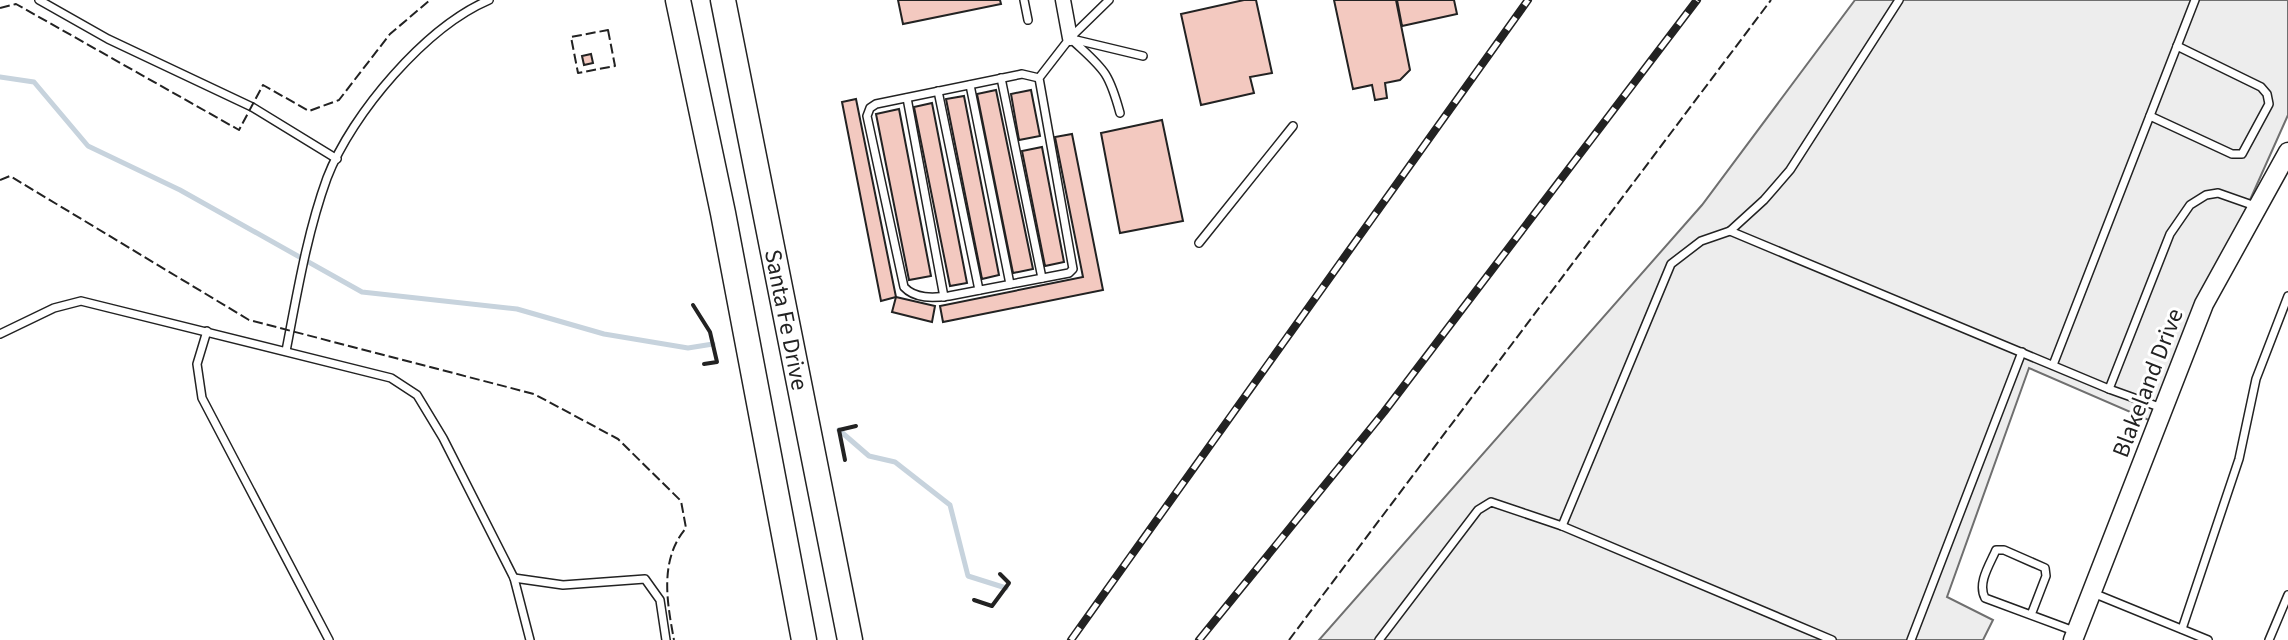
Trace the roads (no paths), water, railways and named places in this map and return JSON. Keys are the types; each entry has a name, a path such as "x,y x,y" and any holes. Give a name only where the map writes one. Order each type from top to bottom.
{"highway":[{"name":"Santa Fe Drive","path":"678,0 723,213 804,640"},
{"name":"Santa Fe Drive","path":"723,0 850,640"}],"street":[{"path":"1063,0 1070,38"},
{"name":"Blakeland Drive","path":"2074,636 2204,304 2288,152"}],"lane":[{"path":"39,0 108,39 252,107 337,159"},
{"path":"286,351 312,230 328,176 354,129 389,78 429,39 472,7 489,0"},
{"path":"1024,0 1028,20"},
{"path":"1039,78 1022,74 876,104 870,108 867,116 904,287 912,294 944,297 1069,273 1073,269 1039,78 1070,38 1109,0"},
{"path":"1562,526 1671,264 1701,241 1730,231 1764,200 1790,170 1899,0"},
{"path":"2053,365 2195,0"},
{"path":"1070,38 1143,56"},
{"path":"1070,38 1105,70 1111,79 1120,113"},
{"path":"2150,116 2232,154 2242,154 2269,104 2267,94 2261,87 2177,46"},
{"path":"1001,78 1042,278"},
{"path":"970,85 1010,284"},
{"path":"938,91 979,290"},
{"path":"907,98 944,297"},
{"path":"1199,243 1293,126"},
{"path":"2109,389 2170,234 2190,205 2206,195 2218,193 2257,206"},
{"path":"1730,231 2163,409"},
{"path":"2182,629 2239,459 2256,379 2288,296"},
{"path":"0,334 54,308 81,301 391,378 417,395 443,438 514,578 530,640"},
{"path":"207,331 197,364 202,398 329,640"},
{"path":"1911,640 2022,352"},
{"path":"1379,640 1478,510 1491,502 1562,526 1832,640"},
{"path":"2031,615 2046,576 2045,568 2004,550 1996,550 1982,584 1981,592 1985,598 2031,615 2074,636"},
{"path":"514,578 563,585 645,579 660,600 666,640"},
{"path":"2091,592 2208,640"},
{"path":"2269,640 2288,595"}],"waterway":[{"path":"0,77 34,82 88,146 180,190 362,292 517,309 604,334 688,348 713,344"},
{"path":"839,430 869,456 895,462 950,505 968,576 1006,588"}],"railway":[{"path":"1071,640 1528,0"},
{"path":"1199,640 1384,412 1697,0"}]}
